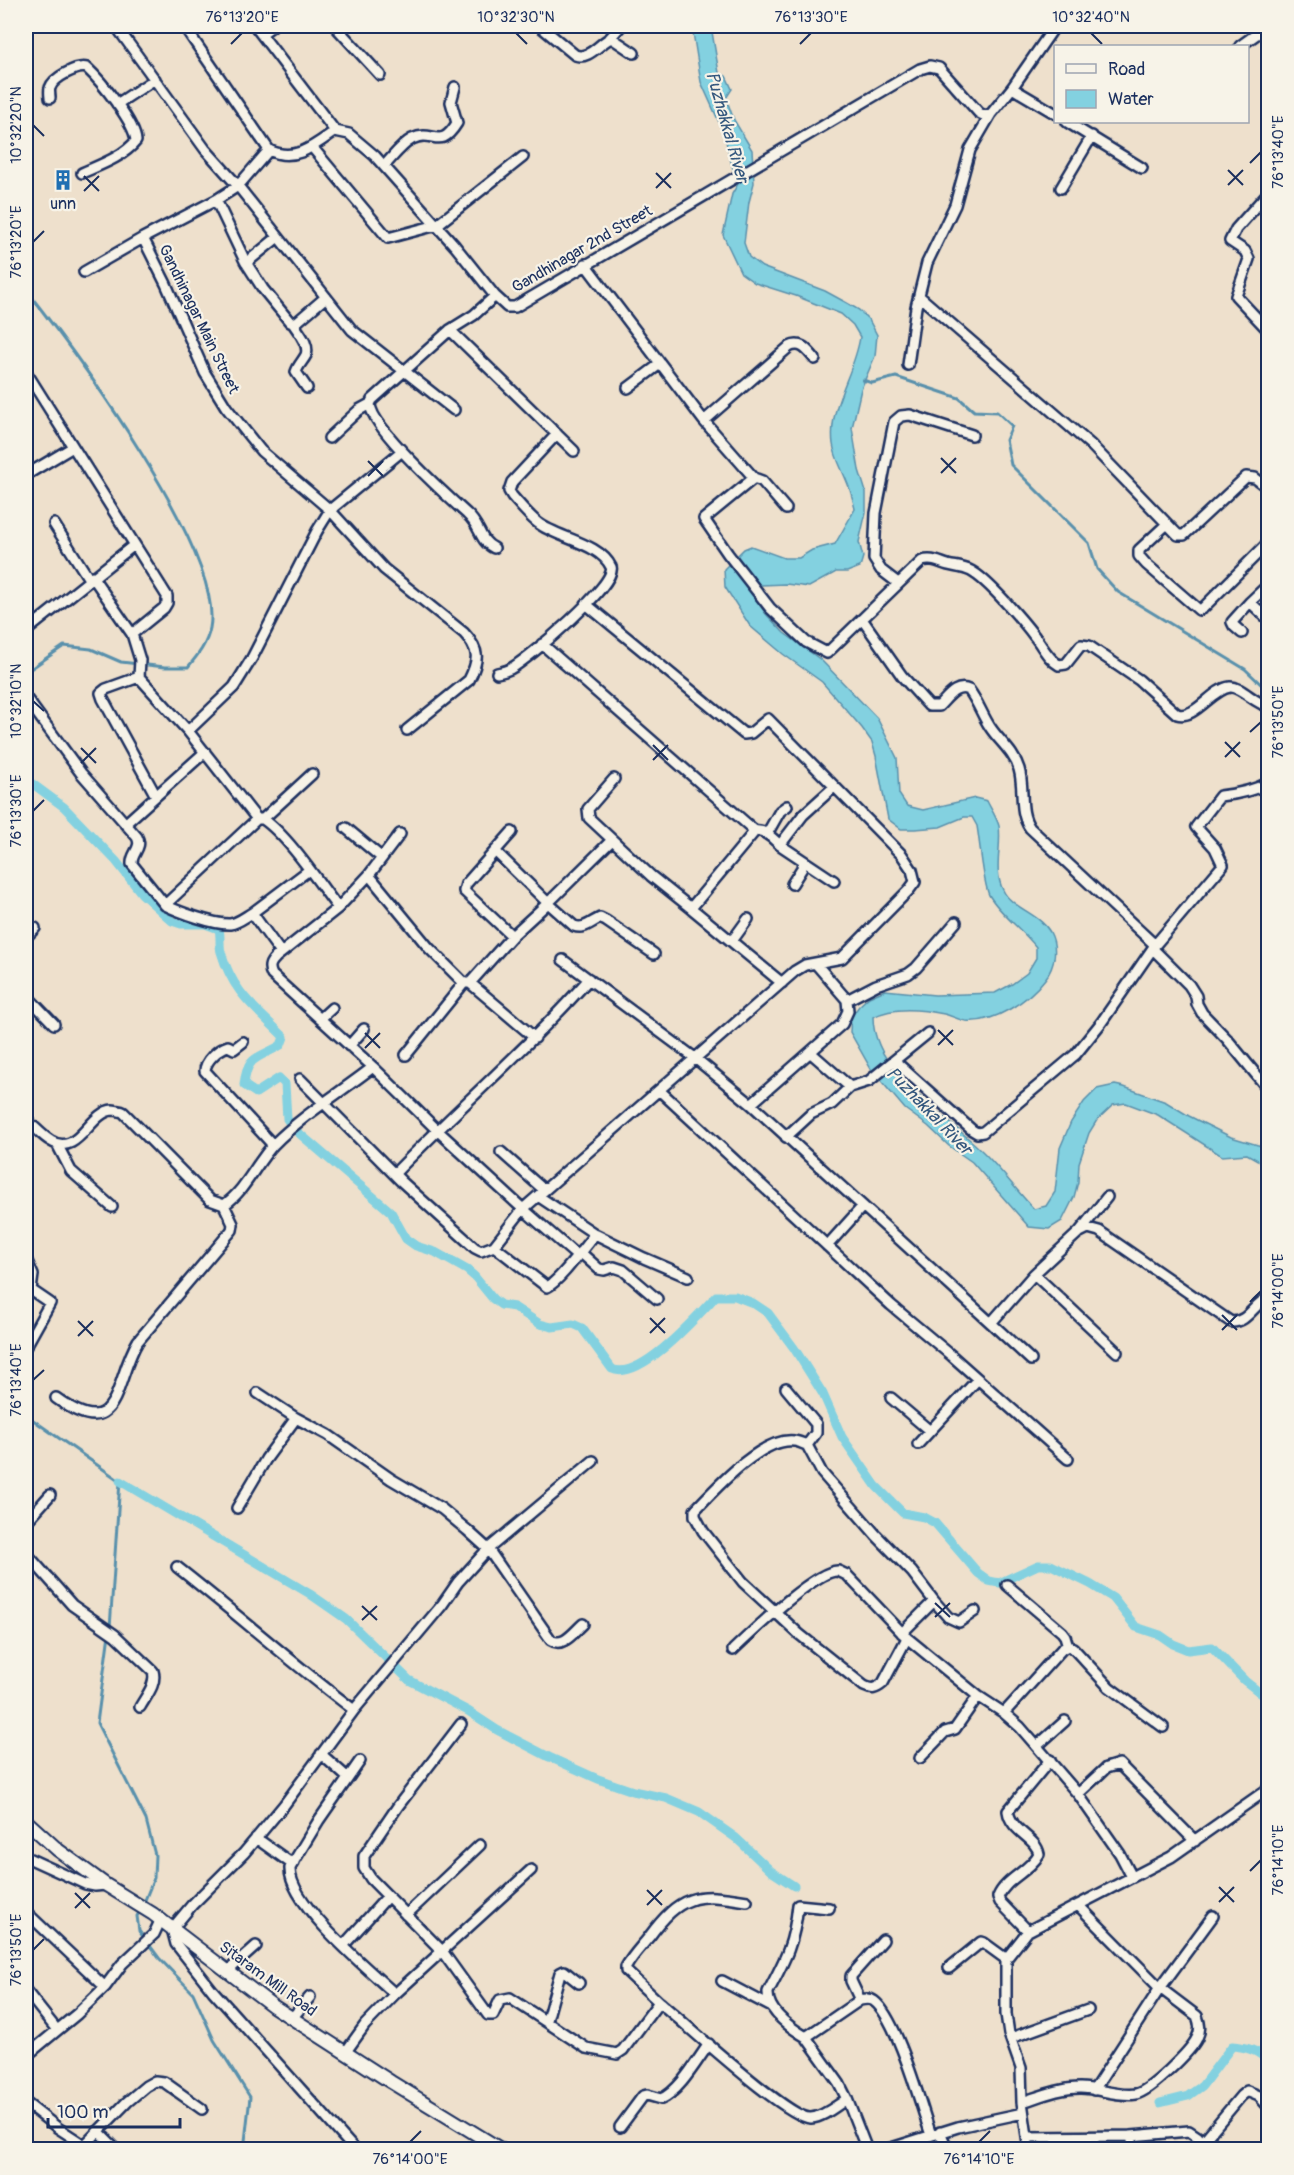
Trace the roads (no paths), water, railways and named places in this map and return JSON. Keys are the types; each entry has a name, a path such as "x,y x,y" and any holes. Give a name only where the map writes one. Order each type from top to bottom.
{"main road":[{"name":"Sitaram Mill Road","path":"26,1821 58,1850 106,1885 157,1917 292,2018 502,2150"}],"street":[{"path":"116,26 205,149 238,186 352,330 454,410"},
{"path":"184,26 268,150 288,156 312,147 335,131"},
{"path":"258,30 272,26"},
{"path":"335,26 380,75"},
{"path":"540,26 580,57 587,55 609,39 621,26"},
{"path":"908,365 919,296 927,263 956,205 970,150 991,114 1055,26"},
{"path":"1242,45 1269,27"},
{"name":"Gandhinagar 2nd Street","path":"258,30 335,131 349,134 384,166 438,225 495,296 507,307 515,307 920,69 930,66 939,68 979,113 985,116 991,114"},
{"path":"609,39 613,39 634,53"},
{"path":"50,98 52,84 74,69 81,66 87,68 117,104 136,135 136,141 132,147 82,174"},
{"path":"117,104 155,79"},
{"path":"384,166 414,138 427,136 442,139 446,137 457,123 451,102 455,87"},
{"path":"1012,88 1054,113"},
{"path":"1069,123 1142,168"},
{"path":"1062,188 1092,136"},
{"path":"312,147 388,238 438,225 523,157"},
{"name":"Gandhinagar Main Street","path":"268,150 238,186 216,201 143,238 205,373 226,407 261,451 330,510 384,569 473,642 477,651 474,670 469,680 407,730"},
{"path":"1269,194 1236,229 1230,241 1245,251 1249,259 1236,296 1269,330"},
{"path":"216,201 246,263 263,289 293,323 307,347 306,354 296,372 307,388"},
{"path":"246,263 278,237"},
{"path":"84,272 143,238"},
{"path":"585,264 704,421 754,478 762,481 786,509"},
{"path":"329,438 359,410 370,404 450,330 474,315 495,296"},
{"path":"919,296 1091,445 1178,535 1184,536 1246,477 1255,477 1269,488"},
{"path":"293,323 326,297"},
{"path":"450,330 574,451"},
{"path":"704,421 796,344 804,346 815,360"},
{"path":"628,388 660,364"},
{"path":"26,372 167,596 164,608 132,634"},
{"path":"370,404 374,416 402,451 438,489 477,523 486,544 494,548"},
{"path":"898,583 881,570 874,559 876,513 894,422 900,416 910,415 972,435"},
{"path":"497,673 511,668 560,631 609,579 612,572 611,566 601,554 538,523 509,491 513,482 557,434"},
{"path":"26,475 73,447"},
{"path":"188,731 234,687 252,658 330,510 402,451"},
{"path":"754,478 704,519 770,608 806,642 827,652 922,561 930,559 970,571 1015,613 1052,661 1059,665 1066,664 1081,645 1089,646 1139,680 1177,714 1183,716 1190,714 1216,693 1230,687 1236,688 1257,702 1269,705"},
{"path":"54,524 132,634 140,660 139,675 260,819 269,824 309,870 338,908"},
{"path":"1167,524 1139,549 1139,556 1198,610 1203,608 1269,543"},
{"path":"26,631 134,545"},
{"path":"1242,633 1233,626 1232,622 1269,585"},
{"path":"1250,602 1269,619"},
{"path":"300,1079 394,1174 481,1251 494,1246 523,1209 782,983 805,965 842,958 909,891 915,882 912,870 902,855 768,720 751,733 744,734 586,604"},
{"path":"862,619 902,676 929,706 939,706 959,688 969,690 990,727 1014,757 1019,770 1024,816 1030,828 1154,947 1189,985 1194,991 1202,1013 1269,1089"},
{"path":"542,644 755,831 759,830 767,834 834,881"},
{"path":"139,675 101,693 156,796"},
{"path":"26,698 81,773 140,842 132,864 165,905 192,917 224,924 237,922 309,870"},
{"path":"125,824 205,752"},
{"path":"165,905 312,774"},
{"path":"614,778 587,813 651,876 782,983"},
{"path":"892,1062 898,1064 972,1130 977,1133 983,1132 1076,1054 1101,1023 1154,947 1223,865 1215,849 1197,827 1220,796 1256,789 1269,783"},
{"path":"780,845 803,815 834,787"},
{"path":"767,834 780,810 787,806"},
{"path":"345,828 382,858"},
{"path":"691,908 755,831"},
{"path":"512,832 466,884 464,891 512,936"},
{"path":"400,834 369,875 338,908 270,963 269,969 272,975 523,1209 599,1269 614,1267 623,1270 657,1299"},
{"path":"406,1055 467,983 512,936 612,840"},
{"path":"495,851 574,926 579,928 587,926 600,918 654,954"},
{"path":"792,884 804,861"},
{"path":"369,875 429,948 467,983 535,1038"},
{"path":"252,913 281,953"},
{"path":"732,941 748,919"},
{"path":"847,999 876,985 908,974 916,968 956,922"},
{"path":"26,937 35,928"},
{"path":"563,960 695,1058 751,1104 1031,1360"},
{"path":"751,1104 842,1024 848,1011 847,999 816,964"},
{"path":"394,1174 437,1130 535,1038 589,979"},
{"path":"26,995 54,1024"},
{"path":"320,1020 332,1008"},
{"path":"349,1046 364,1029"},
{"path":"786,1137 811,1114 832,1104 850,1087 869,1081 928,1033"},
{"path":"243,1041 234,1049 228,1046 221,1048 206,1064 205,1071 273,1145"},
{"path":"810,1052 850,1087"},
{"path":"224,1205 233,1198 273,1145 373,1067"},
{"path":"659,1090 891,1305 1068,1459"},
{"path":"26,1120 51,1142 62,1146 74,1141 102,1114 112,1110 123,1112 210,1200 224,1205 233,1224 232,1230 138,1341 130,1354 117,1393 108,1410 98,1415 85,1415 71,1409 56,1398"},
{"path":"57,1144 71,1171 112,1207"},
{"path":"501,1152 541,1193 595,1234 688,1277"},
{"path":"991,1323 1034,1274 1078,1233 1107,1197"},
{"path":"827,1246 863,1206"},
{"path":"1078,1233 1088,1228 1099,1231 1232,1322 1238,1322 1269,1298"},
{"path":"494,1246 547,1287 595,1234"},
{"path":"26,1259 33,1275 32,1290 50,1303 26,1346"},
{"path":"1034,1274 1117,1352"},
{"path":"918,1444 978,1379"},
{"path":"786,1388 816,1424 816,1433 807,1445"},
{"path":"258,1393 296,1418 328,1435 391,1479 442,1509 488,1549 551,1640 561,1643 583,1624"},
{"path":"891,1398 930,1431"},
{"path":"237,1508 266,1460 296,1418"},
{"path":"934,1601 905,1635 883,1683 878,1688 871,1689 864,1686 815,1646 742,1582 703,1530 695,1516 695,1510 756,1453 779,1442 794,1440 807,1445 822,1473 912,1572 948,1617 959,1622 975,1611"},
{"path":"355,2150 213,1990 176,1944 172,1929 284,1805 354,1710 442,1605 458,1582 488,1549 593,1461"},
{"path":"26,1522 50,1495"},
{"path":"26,1553 72,1605 115,1635 153,1671 155,1678 153,1684 140,1707"},
{"path":"177,1568 237,1614 297,1667 354,1710"},
{"path":"733,1650 799,1592 828,1574 837,1571 847,1575 905,1635 978,1696 1004,1713 1037,1746 1078,1794 1120,1854 1132,1877"},
{"path":"1007,1585 1062,1632 1068,1646 1073,1648 1109,1686 1163,1727"},
{"path":"1004,1713 1062,1649 1068,1646"},
{"path":"920,1758 945,1732 955,1729 978,1696"},
{"path":"1037,1746 1065,1721"},
{"path":"461,1724 398,1806 364,1856 364,1868 442,1951 491,2016"},
{"path":"321,1754 348,1778"},
{"path":"1028,1931 1000,1902 998,1897 1016,1876 1035,1861 1039,1854 1034,1845 1019,1832 1008,1811 1050,1760"},
{"path":"360,1761 290,1868 290,1876 305,1902 343,1946 395,1994"},
{"path":"1078,1794 1106,1768 1119,1764 1195,1841"},
{"path":"1029,2150 1023,2113 1021,2068 1006,2014 1006,1959 1028,1931 1171,1857 1269,1789"},
{"path":"256,1838 288,1861 294,1862"},
{"path":"406,1915 480,1845"},
{"path":"26,1857 85,1884 106,1885"},
{"path":"345,2053 365,2025 395,1994 531,1870"},
{"path":"343,1946 388,1896"},
{"path":"747,1901 699,1897 683,1901 672,1908 657,1925 626,1967 626,1971 659,2002 761,2088 801,2117 812,2118 822,2115 848,2099"},
{"path":"770,2006 768,1992 790,1951 795,1936 798,1905 829,1908"},
{"path":"1022,2102 1055,2091 1081,2088 1135,2094 1147,2090 1196,2041 1200,2023 1197,2016 1160,1988 1078,1905"},
{"path":"26,1912 105,1987"},
{"path":"1094,2090 1160,1988 1213,1916"},
{"path":"26,2056 77,2014 105,1987 122,1964 154,1934 157,1917"},
{"path":"860,2000 851,1976 883,1940"},
{"path":"949,1968 970,1950 984,1943 1006,1959"},
{"path":"228,1971 256,1946"},
{"path":"547,2020 560,1973 568,1972 579,1983"},
{"path":"722,1981 770,2006 796,2031 806,2037 848,2099 867,2150"},
{"path":"26,1991 57,2030"},
{"path":"292,2018 310,1997"},
{"path":"487,2025 500,2000 510,1998 547,2020 586,2048 617,2054 659,2002"},
{"path":"806,2037 860,2000 867,1998 874,2001 895,2033 935,2134 948,2150"},
{"path":"1011,2038 1088,2010"},
{"path":"620,2127 643,2096 661,2099 669,2094 688,2074 709,2044"},
{"path":"26,2103 82,2147 127,2102 155,2081 164,2082 202,2109"},
{"path":"1201,2147 1247,2091 1259,2096 1269,2106"},
{"path":"885,2150 935,2134 1023,2113"},
{"path":"98,2131 117,2150"},
{"path":"1027,2137 1131,2136 1189,2131 1198,2137 1201,2147"},
{"path":"1131,2136 1134,2150"}],"water":[{"name":"Puzhakkal River","path":"692,26 711,26 719,73 726,76 732,89 726,98 734,120 752,150 754,183 749,202 744,243 749,257 762,267 825,291 859,310 869,320 877,335 875,356 861,389 852,428 859,470 866,492 866,512 859,542 863,557 860,567 847,572 836,572 809,587 786,584 761,585 753,595 766,614 784,633 821,660 877,718 897,758 899,794 907,806 923,810 975,798 987,801 999,826 998,867 1003,890 1012,901 1045,925 1054,944 1053,963 1045,979 1030,995 999,1015 977,1021 966,1021 935,1012 899,1010 873,1017 876,1037 885,1056 914,1091 981,1150 1034,1209 1046,1206 1055,1192 1060,1148 1071,1122 1084,1102 1097,1089 1115,1085 1166,1102 1231,1137 1268,1148 1268,1166 1247,1154 1222,1156 1158,1115 1126,1103 1113,1105 1097,1120 1089,1133 1079,1163 1074,1197 1062,1221 1049,1229 1029,1227 972,1162 905,1109 871,1069 850,1032 851,1017 859,1006 869,997 885,990 935,995 995,993 1027,973 1036,958 1036,947 999,909 989,895 983,872 977,826 972,817 964,817 940,827 915,829 901,829 888,819 872,742 822,682 783,654 750,626 725,587 724,569 744,549 751,546 784,558 799,558 812,550 835,544 855,509 850,489 835,454 833,430 834,416 860,337 853,325 841,314 755,283 741,273 723,235 732,194 739,182 732,166 724,133 701,82"}],"waterway":[{"path":"26,290 109,404 171,504 194,552 208,594 210,628 199,654 188,667 121,662 91,649 64,646 26,672"},
{"path":"863,380 872,383 896,377 959,398 974,411 997,412 1012,426 1006,440 1011,465 1089,543 1097,569 1118,592 1245,669 1268,691"},
{"path":"26,779 64,807 116,861 142,894 172,921 181,924 205,924 219,929 221,952 232,979 246,999 284,1037 281,1045 251,1063 244,1085 256,1093 279,1078 285,1084 287,1119 293,1128 391,1212 406,1239 467,1270 501,1305 514,1307 540,1324 552,1327 573,1324 582,1328 612,1369 624,1370 638,1366 652,1357 683,1331 716,1296 735,1296 753,1303 768,1313 794,1348 823,1394 842,1437 876,1486 903,1513 924,1517 935,1523 978,1573 989,1581 999,1583 1038,1565 1051,1565 1113,1598 1136,1627 1160,1635 1188,1650 1212,1647 1245,1681 1268,1699"},
{"path":"26,1287 28,1271"},
{"path":"26,1415 120,1481 110,1628"},
{"path":"120,1481 310,1594 346,1619 409,1680 549,1757 598,1779 633,1791 666,1798 699,1812 736,1838 771,1871 794,1886"},
{"path":"109,1634 97,1723 146,1820 155,1855 154,1878 143,1905"},
{"path":"140,1911 137,1916 139,1931 159,1958 193,1993 214,2040 250,2097 244,2150"},
{"path":"1160,2103 1188,2096 1202,2086 1232,2046 1252,2050 1268,2061"}],"place":[{"name":"unn","path":"63,180"}]}
